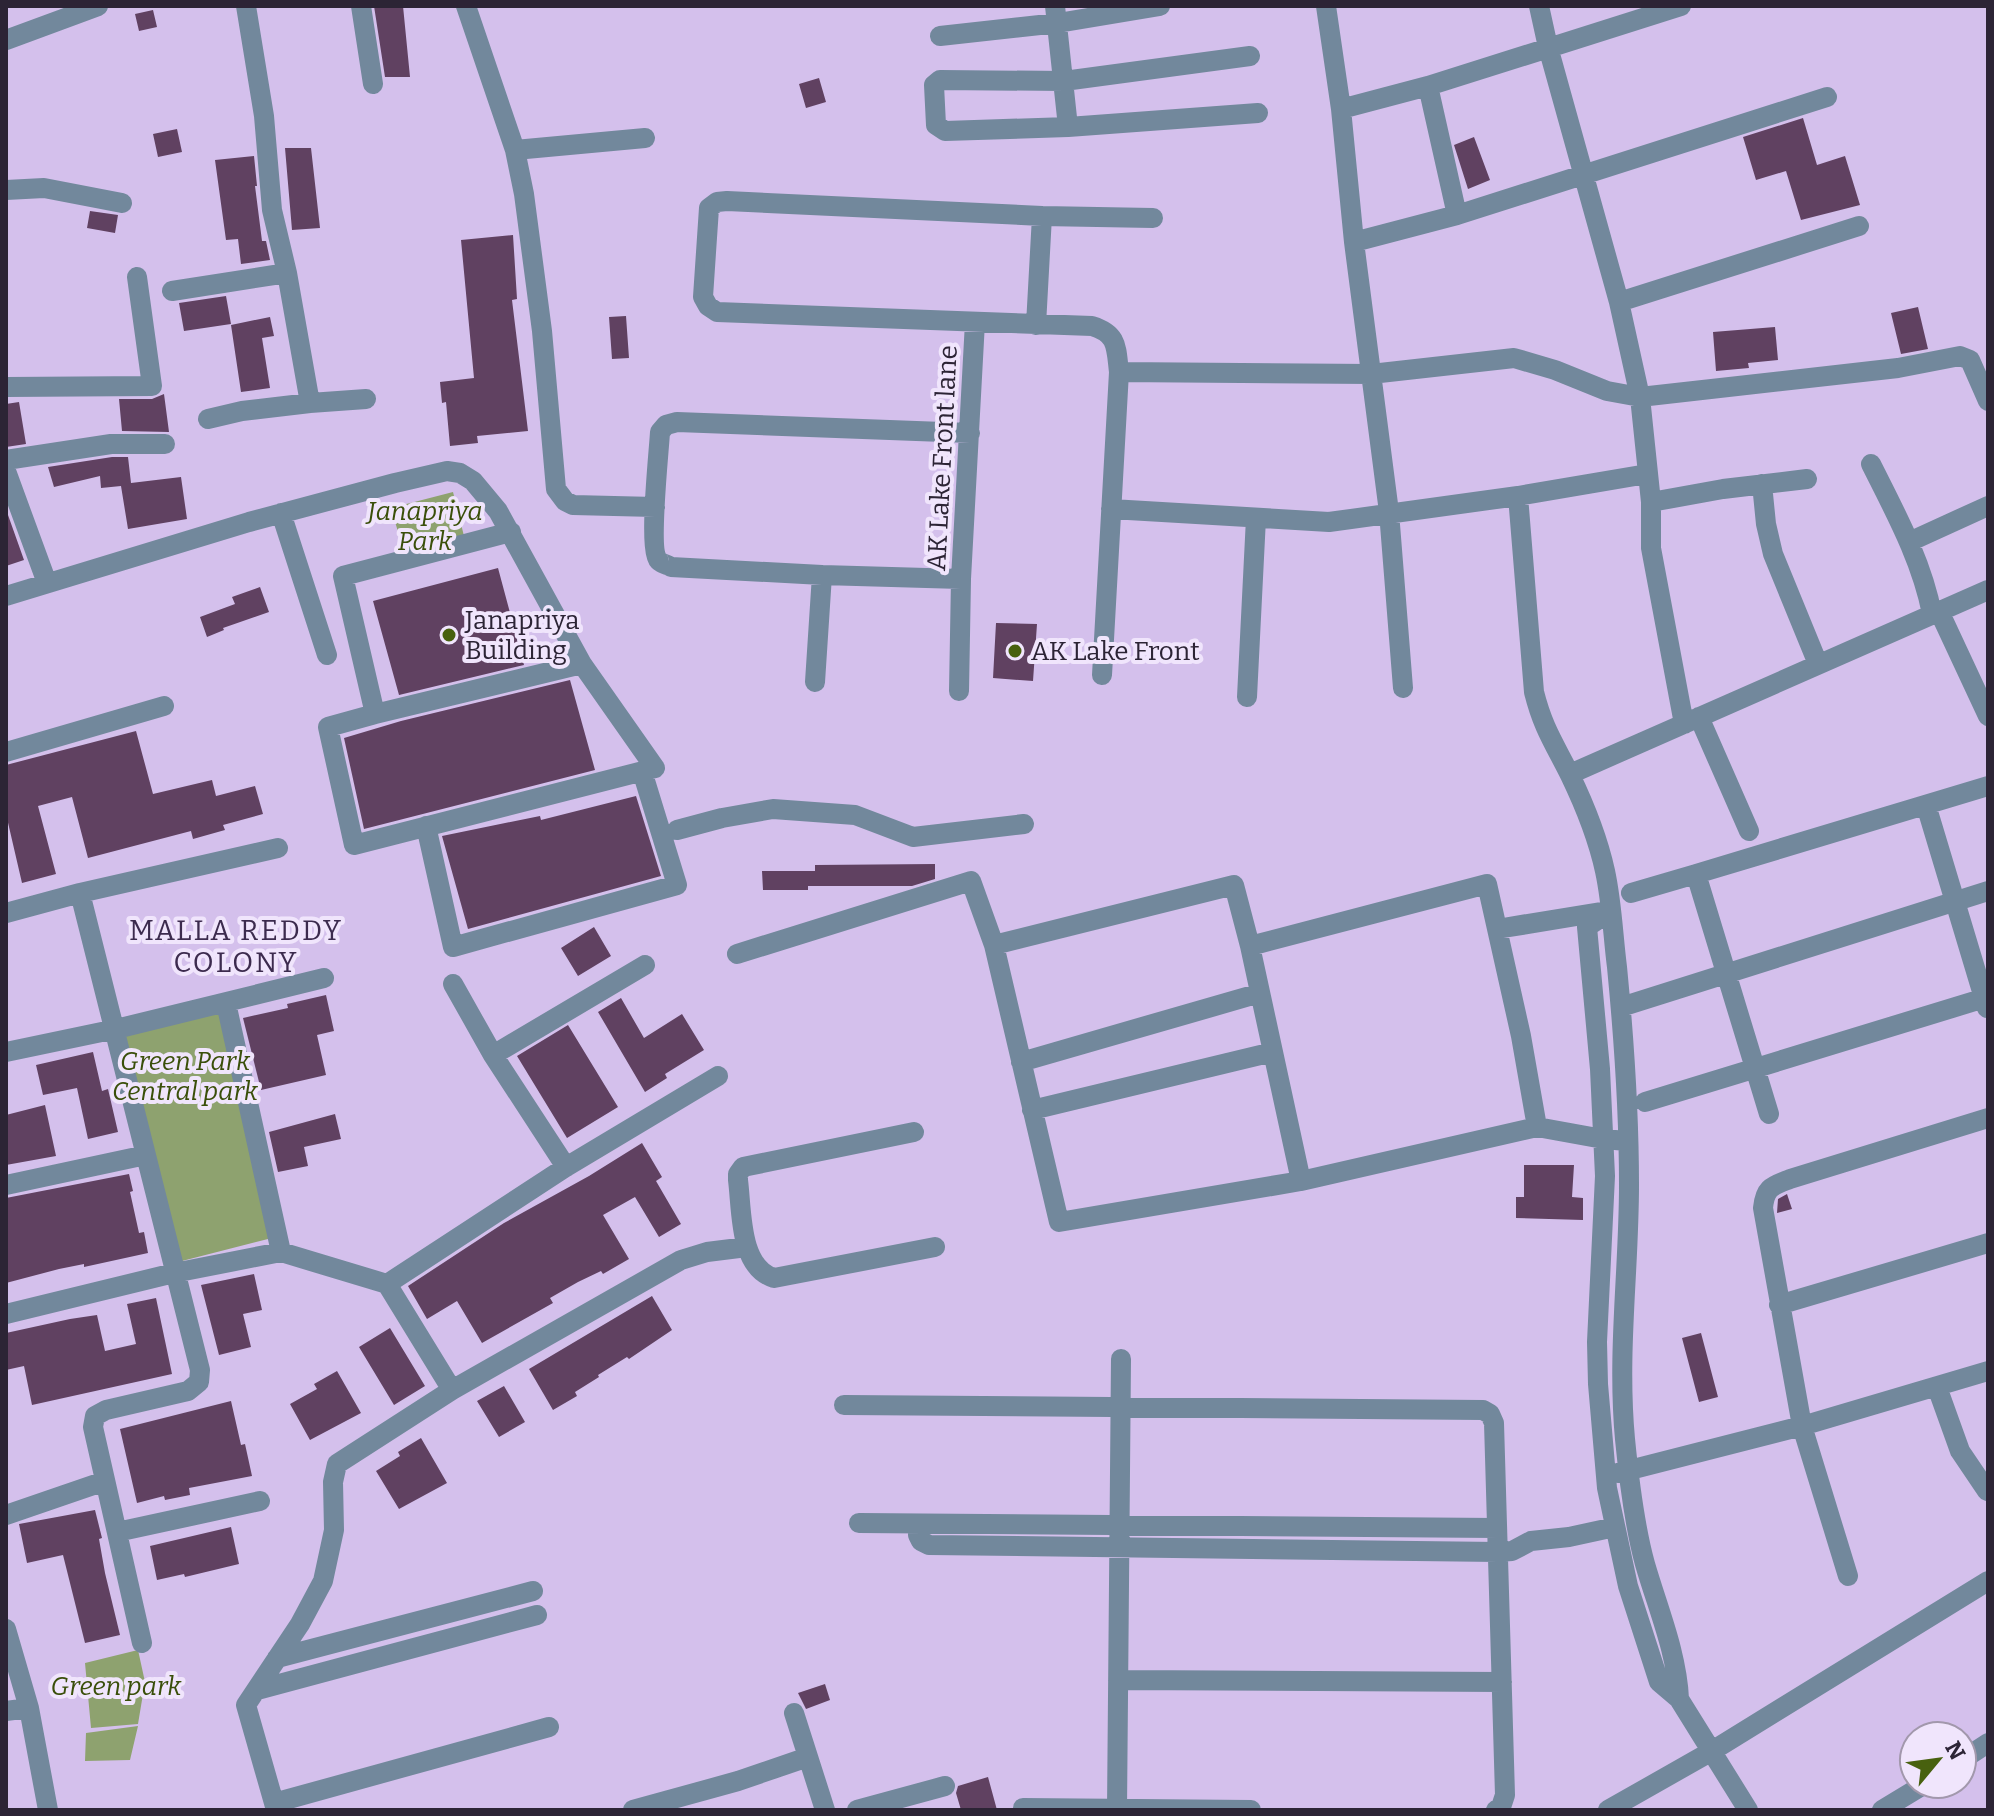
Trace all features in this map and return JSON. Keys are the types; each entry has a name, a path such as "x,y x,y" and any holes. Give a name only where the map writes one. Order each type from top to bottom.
{"street":[{"path":"6,40 98,6"},
{"path":"246,6 264,116 272,210 287,273 310,403"},
{"path":"361,6 373,84"},
{"path":"466,6 515,150 524,194 542,331 556,489 565,501 573,505 655,507"},
{"path":"940,36 1056,14 1160,6"},
{"path":"1326,6 1389,512 1403,688"},
{"path":"1539,6 1619,302 1640,397 1651,502 1651,548 1691,721 1749,831"},
{"path":"1341,109 1428,86 1681,6"},
{"path":"1056,14 1068,127"},
{"path":"1250,56 1064,81 940,80 934,85 936,125 945,131 1068,127 1258,113"},
{"path":"1428,86 1457,215"},
{"path":"1354,242 1457,215 1827,97"},
{"path":"515,150 645,138"},
{"path":"6,190 44,188 122,203"},
{"path":"975,322 717,312 708,306 703,297 709,208 717,202 727,201 1042,216 1153,218"},
{"path":"1036,325 1042,216"},
{"path":"1619,302 1859,226"},
{"path":"172,291 287,273"},
{"path":"6,387 152,386 137,277"},
{"name":"AK Lake Front lane","path":"959,691 961,579 975,322 1092,326 1107,330 1116,343 1119,372"},
{"path":"1102,675 1119,372 1371,374 1514,358 1555,370 1607,391 1640,397 1898,368 1960,356 1970,360 1988,401"},
{"path":"208,419 242,411 366,399"},
{"path":"961,579 671,567 659,561 654,551 655,507 660,432 666,425 677,422 970,433"},
{"path":"6,460 111,444 165,444"},
{"path":"1871,464 1909,542 1936,613 1988,716"},
{"path":"6,471 47,583"},
{"path":"6,596 281,513 447,471 460,473 473,481 511,532 582,664 655,768 354,845 328,727 582,664"},
{"path":"1111,509 1329,522 1518,496 1647,474"},
{"path":"1651,502 1807,479"},
{"path":"1762,484 1773,554 1818,664"},
{"path":"1518,496 1534,692 1546,730 1570,774 1592,830 1605,870 1611,911 1621,1007 1629,1183 1620,1353 1629,1470 1644,1559 1678,1671 1679,1699"},
{"path":"1909,542 1988,506"},
{"path":"281,513 327,655"},
{"path":"1247,697 1256,518"},
{"path":"375,714 343,576 511,532"},
{"path":"815,682 822,575"},
{"path":"1570,774 1988,590"},
{"path":"6,752 164,706"},
{"path":"426,826 453,947 677,885 642,771"},
{"path":"1631,893 1988,786"},
{"path":"1645,1102 1987,1002 1926,805"},
{"path":"677,830 773,809 855,815 913,837 1024,824"},
{"path":"6,913 278,848"},
{"path":"1696,874 1769,1114"},
{"path":"737,954 971,881 994,945 1059,1222 1301,1181 1537,1127 1627,1141"},
{"path":"1250,946 1487,884 1521,1036 1537,1127"},
{"path":"994,945 1234,885 1301,1181"},
{"path":"1621,1007 1988,891"},
{"path":"80,893 200,1370 199,1382 188,1391 106,1410 95,1416 93,1427 142,1643"},
{"path":"1497,929 1611,911"},
{"path":"1611,911 1587,927 1603,1139 1604,1206 1597,1342 1606,1476 1628,1586 1659,1682 1679,1699 1748,1810"},
{"path":"493,1055 645,965"},
{"path":"6,1052 116,1029 324,978"},
{"path":"453,984 493,1055 566,1167"},
{"path":"1021,1062 1260,993"},
{"path":"226,1003 290,1254"},
{"path":"1032,1110 1273,1052"},
{"path":"387,1284 566,1167 718,1076"},
{"path":"1848,1576 1802,1426 1763,1208 1764,1195 1771,1187 1988,1118"},
{"path":"914,1132 743,1167 738,1180 747,1247 754,1266 762,1275 774,1278 935,1247"},
{"path":"6,1185 146,1155"},
{"path":"1779,1305 1988,1243"},
{"path":"549,1727 275,1806 246,1705 323,1581 334,1530 333,1482 337,1464 452,1390 681,1260 707,1252 747,1247"},
{"path":"6,1314 174,1273 290,1254 387,1284 452,1390"},
{"path":"1117,1809 1121,1359"},
{"path":"1606,1476 1802,1426 1988,1371"},
{"path":"1937,1387 1960,1451 1987,1491"},
{"path":"844,1405 1483,1410 1490,1414 1494,1423 1505,1795 1501,1807 1496,1810"},
{"path":"6,1515 105,1481"},
{"path":"117,1532 260,1501"},
{"path":"859,1523 1498,1528 1514,1531 1531,1541"},
{"path":"918,1524 921,1541 929,1545 1498,1552 1512,1551 1531,1541 1615,1527"},
{"path":"1608,1810 1712,1751 1988,1581"},
{"path":"277,1658 533,1591"},
{"path":"470,1608 476,1631"},
{"path":"257,1690 537,1615"},
{"path":"6,1629 29,1708 48,1810"},
{"path":"1118,1680 1502,1682"},
{"path":"6,1711 29,1708"},
{"path":"794,1713 825,1810"},
{"path":"633,1810 738,1781 808,1757"},
{"path":"857,1810 945,1786"},
{"path":"1023,1808 1251,1810"}],"green space":[{"name":"Janapriya Park","path":"453,492 466,544 406,559 391,508"},
{"name":"Green Park Central park","path":"221,1011 272,1238 182,1261 125,1034"},
{"name":"Green park","path":"138,1650 145,1682 138,1724 91,1728 85,1663"},
{"path":"138,1726 130,1760 85,1761 86,1733"}],"building":[{"path":"374,6 403,6 410,77 385,77"},
{"path":"153,10 157,27 139,31 135,14"},
{"path":"819,78 826,102 806,108 799,84"},
{"path":"1803,118 1817,165 1845,156 1860,205 1801,220 1786,171 1756,180 1743,137"},
{"path":"177,129 182,152 158,157 153,134"},
{"path":"1474,137 1490,180 1468,189 1454,145"},
{"path":"285,148 311,148 320,228 292,230"},
{"path":"254,156 262,241 266,241 270,260 241,264 238,239 226,240 215,160"},
{"path":"90,211 118,215 115,233 87,228"},
{"path":"513,235 517,299 512,300 528,431 477,436 478,443 450,446 446,402 442,403 440,382 474,378 461,240"},
{"path":"226,296 231,324 184,331 179,303"},
{"path":"1918,307 1928,349 1901,354 1891,313"},
{"path":"626,316 629,358 612,359 609,317"},
{"path":"270,317 274,336 262,338 270,388 241,392 231,325"},
{"path":"1775,327 1778,360 1748,363 1749,368 1716,371 1713,332"},
{"path":"164,394 169,432 122,431 119,399 152,399"},
{"path":"19,402 26,444 6,447 6,404"},
{"path":"128,457 131,483 181,477 187,519 128,529 121,486 101,488 100,476 54,487 48,467"},
{"path":"6,515 24,560 6,566"},
{"name":"Janapriya Building","path":"498,568 524,665 399,695 373,601"},
{"path":"260,587 269,612 207,637 200,617 235,604 232,597"},
{"name":"AK Lake Front","path":"996,623 1037,624 1033,681 993,678"},
{"path":"570,680 595,770 364,829 344,738"},
{"path":"136,731 153,794 212,780 216,796 255,786 263,814 223,825 225,830 193,839 191,831 88,858 72,797 38,806 56,874 22,883 6,814 6,765"},
{"path":"636,796 661,876 468,929 442,836 540,816 541,820"},
{"path":"935,864 935,879 912,886 808,886 808,890 763,890 762,871 815,871 815,865"},
{"path":"594,927 611,956 578,976 561,948"},
{"path":"326,995 334,1031 317,1035 326,1075 261,1090 243,1018"},
{"path":"621,998 644,1038 682,1014 704,1050 665,1074 667,1078 645,1092 598,1012"},
{"path":"568,1025 618,1107 567,1138 517,1056"},
{"path":"93,1052 102,1091 108,1089 118,1132 88,1139 77,1088 43,1095 36,1065"},
{"path":"45,1105 56,1156 6,1165 6,1115"},
{"path":"335,1114 341,1139 304,1147 308,1166 278,1172 269,1132"},
{"path":"642,1143 662,1177 656,1181 681,1224 659,1237 635,1197 603,1215 629,1259 550,1298 553,1303 482,1343 457,1301 427,1319 408,1286 504,1223"},
{"path":"1524,1165 1574,1165 1572,1197 1583,1198 1583,1220 1516,1218 1516,1197 1524,1197"},
{"path":"129,1174 139,1233 144,1232 148,1253 84,1267 84,1264 59,1269 6,1283 6,1198"},
{"path":"1787,1194 1792,1209 1777,1213 1778,1199"},
{"path":"254,1274 262,1310 243,1314 251,1347 219,1355 201,1285"},
{"path":"652,1296 672,1330 629,1359 627,1357 598,1375 575,1392 577,1396 553,1410 529,1369"},
{"path":"156,1298 172,1374 32,1405 24,1366 6,1370 6,1333 97,1315 105,1351 136,1344 127,1304"},
{"path":"390,1328 425,1386 394,1405 359,1347"},
{"path":"1701,1333 1718,1397 1699,1402 1682,1338"},
{"path":"337,1371 361,1413 310,1440 290,1404 317,1389 314,1384"},
{"path":"504,1386 525,1422 499,1437 477,1401"},
{"path":"231,1401 252,1476 189,1488 190,1495 165,1500 164,1496 137,1503 120,1429"},
{"path":"421,1438 447,1483 399,1509 376,1471"},
{"path":"95,1510 102,1538 99,1539 105,1573 120,1635 85,1643 63,1555 27,1563 19,1524"},
{"path":"231,1527 239,1564 185,1577 184,1574 157,1580 150,1546"},
{"path":"825,1684 830,1700 806,1709 798,1693"},
{"path":"988,1777 997,1810 961,1810 956,1793 958,1786"}],"place":[{"name":"Janapriya Building","path":"449,635"},
{"name":"AK Lake Front","path":"1015,651"}],"district":[{"name":"MALLA REDDY COLONY","path":"236,946"}]}
